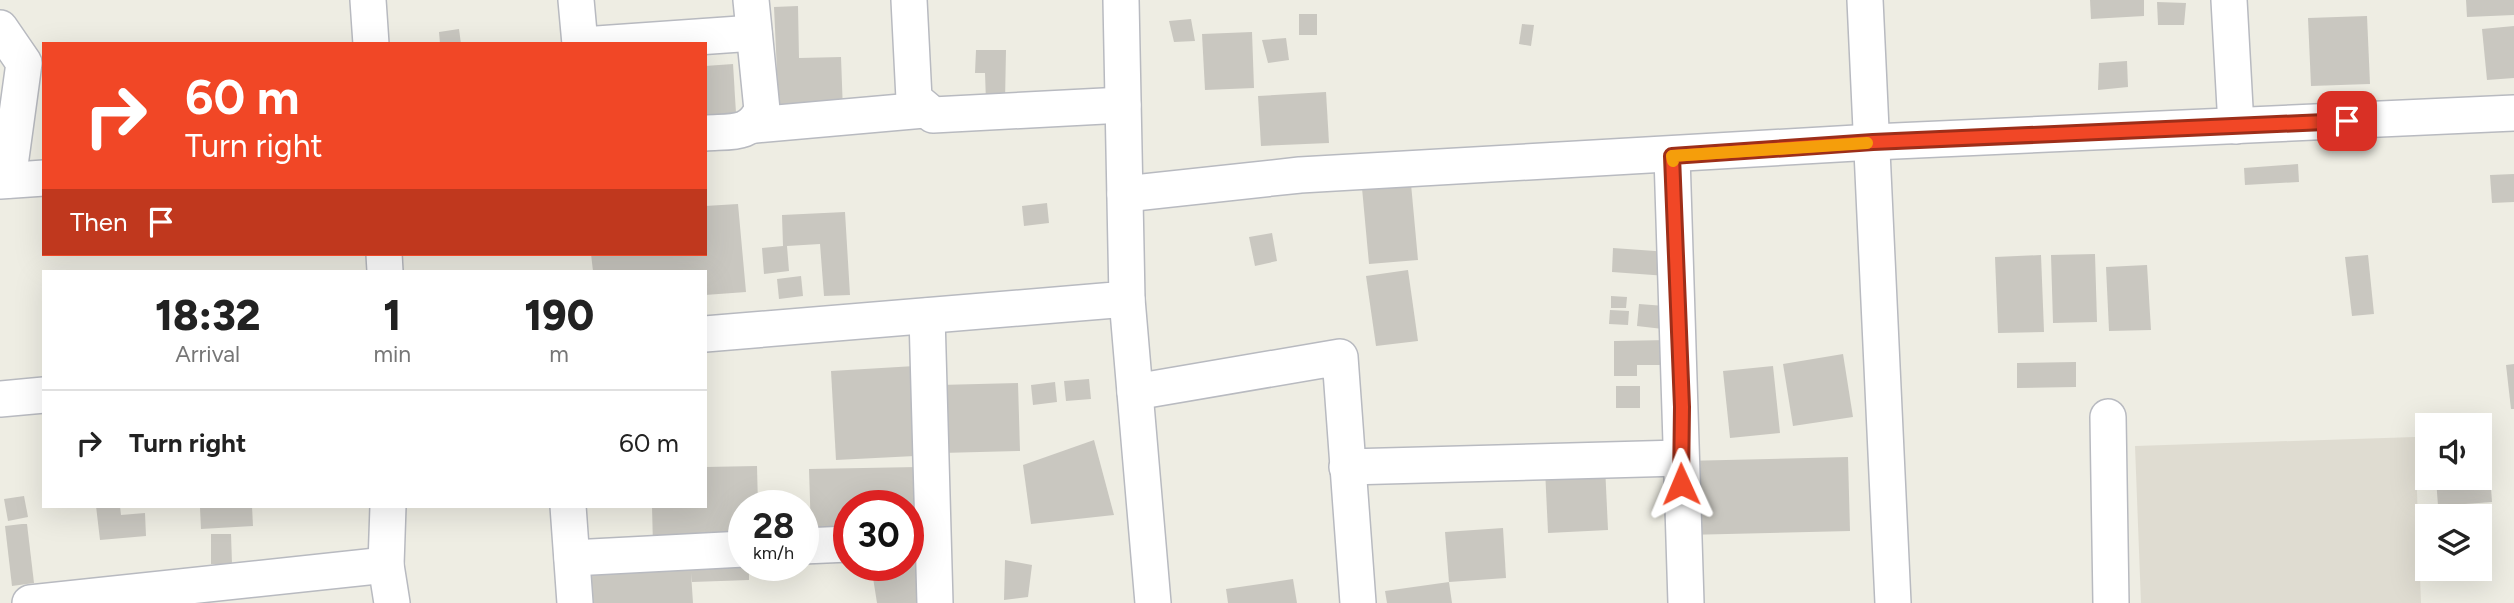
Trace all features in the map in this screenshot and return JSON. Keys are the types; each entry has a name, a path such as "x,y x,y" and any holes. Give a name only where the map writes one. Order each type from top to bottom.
{"street":[{"path":"368,0 371,42"},
{"path":"576,0 580,42"},
{"path":"909,0 914,99 933,115 1123,104"},
{"path":"1121,0 1128,299 1153,603"},
{"path":"1865,0 1893,603"},
{"path":"2229,0 2236,125"},
{"path":"608,42 752,16 762,110 755,125"},
{"path":"0,28 24,63 4,180 42,178"},
{"path":"707,133 746,130 755,125 924,110"},
{"path":"1125,194 1300,175 1672,156 1873,142 2514,113"},
{"path":"1672,156 1682,407 1680,458 1686,603"},
{"path":"707,334 1128,299"},
{"path":"922,490 927,316"},
{"path":"1135,392 1340,357 1358,603"},
{"path":"0,399 42,395"},
{"path":"2108,417 2111,603"},
{"path":"1347,467 1680,458"},
{"path":"387,508 386,565 392,603"},
{"path":"568,508 575,603"},
{"path":"572,558 728,550"},
{"path":"924,554 935,603"},
{"path":"30,603 386,565"}],"shaded area":[{"path":"2415,437 2417,504 2415,504 2415,581 2420,581 2421,603 2141,603 2135,446"}],"building":[{"path":"2090,0 2144,0 2144,16 2091,19"},
{"path":"2466,0 2514,0 2514,15 2467,17"},
{"path":"2157,2 2186,3 2184,25 2158,25"},
{"path":"798,6 799,58 841,57 843,112 779,115 774,7"},
{"path":"1299,14 1317,14 1317,35 1299,35"},
{"path":"2367,16 2370,84 2311,86 2308,18"},
{"path":"1191,19 1195,41 1174,42 1169,21"},
{"path":"1522,24 1534,25 1531,46 1519,44"},
{"path":"2514,26 2514,78 2487,80 2482,29"},
{"path":"459,29 461,42 440,42 439,32"},
{"path":"1252,32 1254,88 1205,90 1202,34"},
{"path":"1286,38 1289,60 1268,63 1262,40"},
{"path":"976,50 1006,50 1005,102 986,102 985,73 975,73"},
{"path":"2127,61 2128,87 2098,90 2099,63"},
{"path":"733,64 736,113 707,115 707,66"},
{"path":"1326,92 1329,143 1261,146 1258,96"},
{"path":"2298,164 2299,182 2245,185 2244,168"},
{"path":"2514,174 2514,202 2492,203 2490,175"},
{"path":"1411,184 1418,260 1369,264 1362,188"},
{"path":"1047,203 1049,223 1024,226 1022,206"},
{"path":"738,204 746,292 707,295 707,270 593,270 591,256 707,256 707,206"},
{"path":"845,212 850,295 824,296 820,244 787,246 789,271 764,274 762,248 783,246 782,215"},
{"path":"1272,233 1277,261 1255,266 1249,237"},
{"path":"1613,248 1669,252 1667,276 1612,272"},
{"path":"2095,254 2097,322 2053,323 2051,255"},
{"path":"2041,255 2044,332 1998,333 1995,257"},
{"path":"2368,255 2374,314 2352,316 2345,257"},
{"path":"2147,265 2151,330 2109,331 2106,267"},
{"path":"1408,270 1418,341 1376,346 1366,276"},
{"path":"801,276 803,296 779,299 777,279"},
{"path":"1611,296 1627,297 1626,308 1611,308"},
{"path":"1639,304 1665,306 1663,329 1637,326"},
{"path":"1610,310 1629,311 1628,325 1609,324"},
{"path":"1669,340 1670,365 1637,365 1637,376 1614,376 1614,341"},
{"path":"1843,354 1853,417 1793,426 1783,364"},
{"path":"2076,362 2076,387 2017,388 2017,363"},
{"path":"2514,364 2514,409 2511,409 2506,365"},
{"path":"915,366 915,456 836,460 831,371"},
{"path":"1773,366 1780,433 1730,438 1723,371"},
{"path":"1089,379 1091,399 1066,401 1064,381"},
{"path":"1055,382 1057,402 1033,405 1031,385"},
{"path":"1018,383 1020,451 941,453 939,385"},
{"path":"1616,386 1640,386 1640,408 1616,408"},
{"path":"1094,440 1114,515 1031,524 1023,465"},
{"path":"1848,457 1850,531 1685,535 1683,461"},
{"path":"757,466 758,490 728,490 728,544 653,546 652,508 707,508 707,467"},
{"path":"1605,466 1608,530 1548,533 1545,469"},
{"path":"918,467 918,490 833,490 833,532 819,533 819,490 810,490 809,469"},
{"path":"2437,490 2491,490 2492,502 2438,504"},
{"path":"24,496 28,517 8,521 4,499"},
{"path":"96,508 120,508 121,515 145,513 146,536 100,540"},
{"path":"200,508 252,508 253,526 201,529"},
{"path":"27,524 34,583 12,586 5,526"},
{"path":"1503,528 1506,578 1449,582 1445,532"},
{"path":"211,534 231,534 232,564 211,564"},
{"path":"1005,560 1032,565 1028,597 1004,600"},
{"path":"579,565 728,565 728,581 692,582 691,573 693,603 581,603"},
{"path":"1293,579 1297,603 1228,603 1226,589"},
{"path":"874,581 919,581 920,603 877,603"},
{"path":"1449,582 1452,603 1387,603 1385,591"}],"slow traffic":[{"path":"1673,161 1672,156 1867,143"}],"route":[{"path":"1681,484 1682,407 1672,156 1873,142 2347,121"}]}
